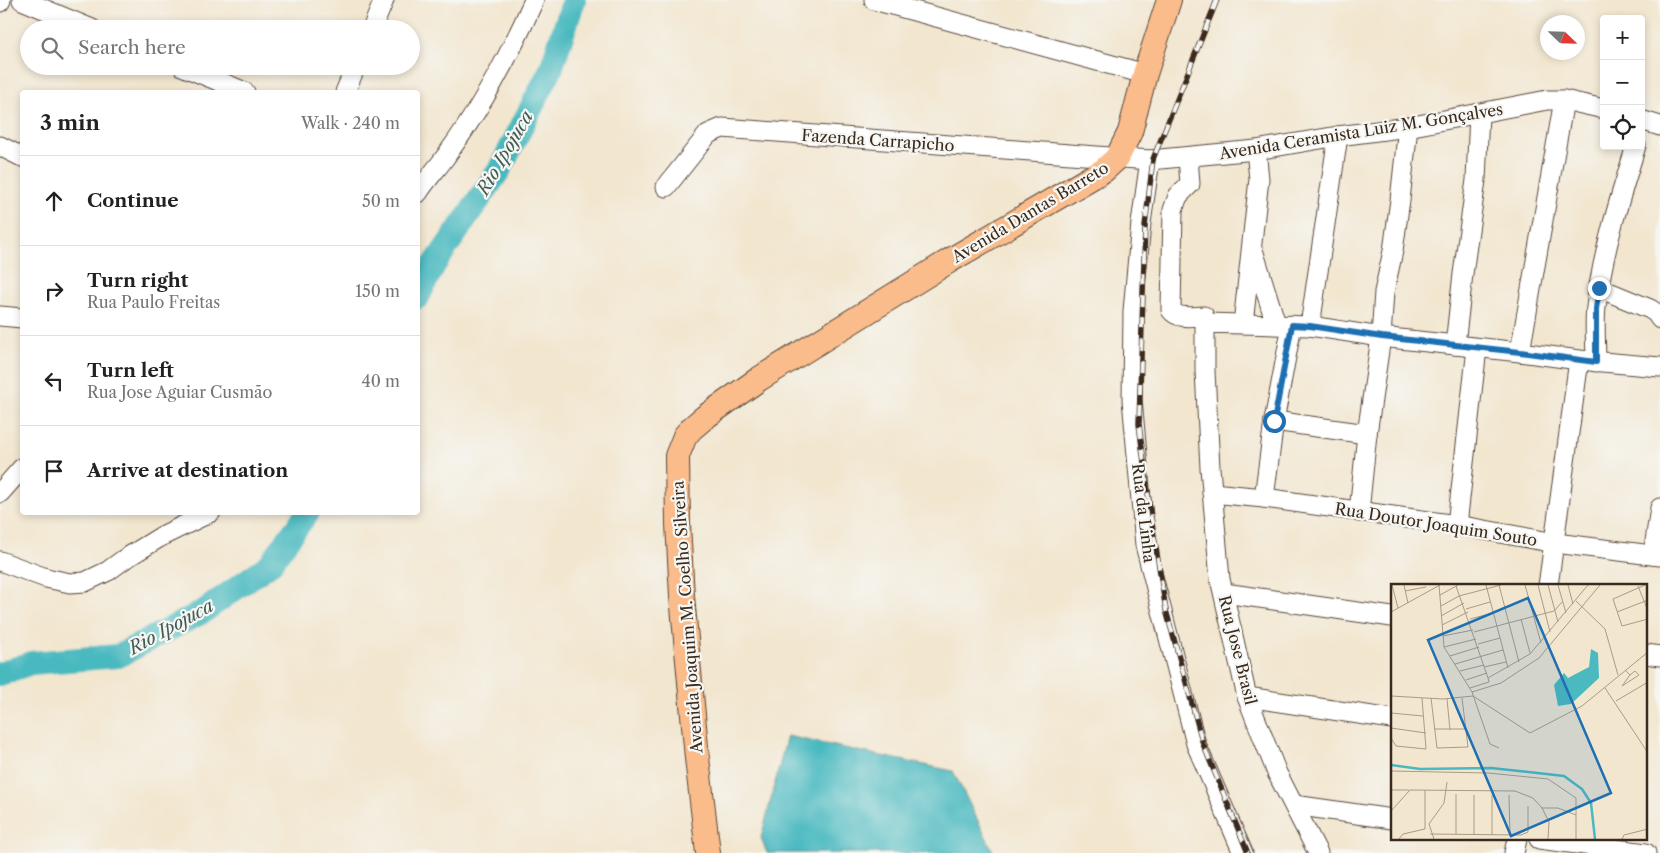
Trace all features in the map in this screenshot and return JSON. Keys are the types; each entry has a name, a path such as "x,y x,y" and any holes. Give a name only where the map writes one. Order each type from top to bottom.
{"main road":[{"name":"Avenida Dantas Barreto","path":"827,337 948,261 1090,179 1117,158 1130,132 1145,74 1169,0"},
{"name":"Avenida Joaquim M. Coelho Silveira","path":"708,853 682,596 677,456 685,436 705,417 759,379 827,337"}],"street":[{"path":"22,0 70,20"},
{"path":"376,20 384,0"},
{"path":"420,190 446,157 492,85 521,30 534,0"},
{"path":"874,0 903,4 1145,74"},
{"path":"204,75 240,90"},
{"path":"346,90 352,75"},
{"name":"Avenida Ceramista Luiz M. Gonçalves","path":"1117,158 1150,160 1256,150 1338,136 1408,127 1547,100 1564,100 1600,108"},
{"path":"1520,352 1564,100"},
{"path":"1455,345 1476,180 1479,114"},
{"path":"1359,512 1382,337 1384,292 1393,251 1408,127"},
{"name":"Fazenda Carrapicho","path":"666,187 708,134 722,128 1117,158"},
{"path":"1264,498 1274,421 1293,325 1338,136"},
{"path":"0,146 20,156"},
{"path":"1243,324 1259,179 1256,150"},
{"path":"1548,584 1599,288 1615,215 1635,150"},
{"path":"1188,157 1190,184 1178,196 1173,210 1171,310 1175,315 1204,316 1205,323 1293,325 1587,361 1660,367"},
{"name":"Rua da Linha","path":"1150,160 1141,223 1133,321 1132,399 1145,545 1196,744 1242,853"},
{"path":"1252,248 1293,325"},
{"path":"1599,288 1650,309 1660,319"},
{"path":"0,316 20,318"},
{"name":"Rua Jose Brasil","path":"1205,323 1205,372 1212,493 1220,578 1247,697 1277,773 1318,853"},
{"path":"1457,525 1477,348"},
{"path":"1274,421 1368,434"},
{"path":"0,493 20,470"},
{"name":"Rua Doutor Joaquim Souto","path":"1212,493 1264,498 1457,525 1555,543 1657,556"},
{"path":"1657,556 1660,508"},
{"path":"0,561 46,578 70,583 85,582 108,572 123,560 162,536 205,515"},
{"path":"1224,593 1391,617"},
{"path":"1247,697 1391,719"},
{"path":"1294,805 1391,819"},
{"path":"1514,853 1517,840"},
{"path":"1545,840 1610,850 1646,853"}],"water":[{"path":"787,736 953,771 994,853 767,853 761,838"}],"waterway":[{"name":"Rio Ipojuca","path":"420,293 434,265 500,169 551,69 574,0"},
{"name":"Rio Ipojuca","path":"0,674 31,663 118,656 204,611 270,564 306,515"}],"railway":[{"path":"1217,0 1153,159 1145,227 1139,424 1166,610 1203,744 1248,853"}],"route":[{"path":"1274,421 1292,325 1596,362 1596,309 1599,288"}]}
